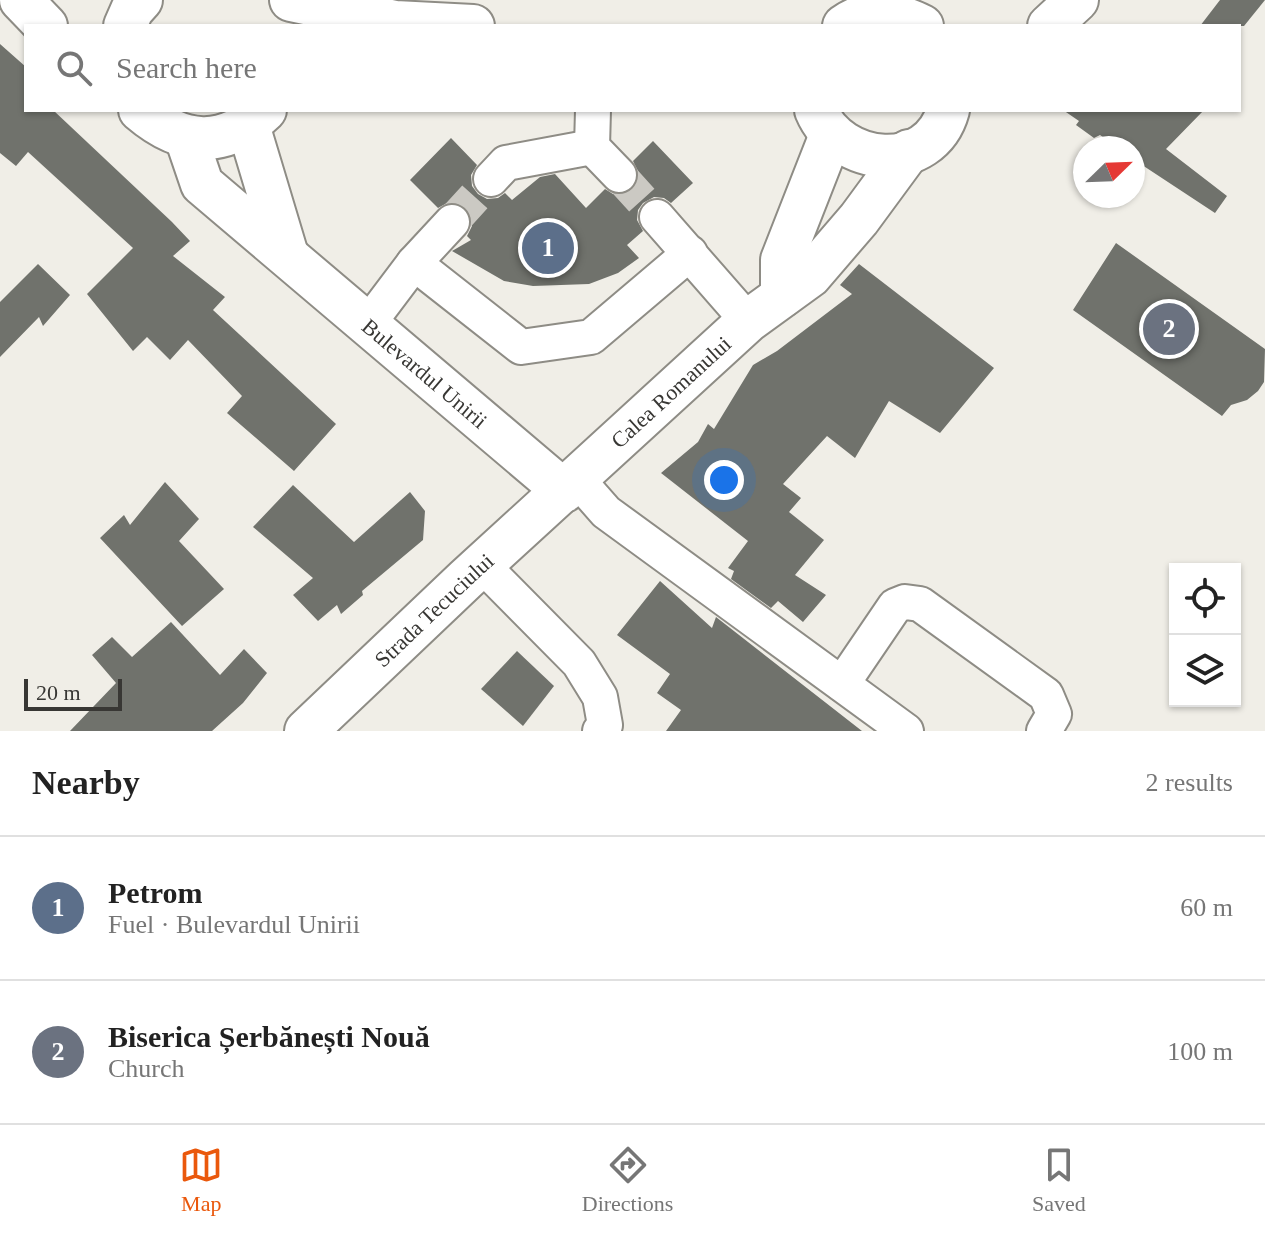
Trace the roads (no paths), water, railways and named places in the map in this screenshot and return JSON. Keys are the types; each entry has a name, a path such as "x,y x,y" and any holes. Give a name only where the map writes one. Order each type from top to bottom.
{"main road":[{"path":"21,0 44,24"},
{"path":"126,24 141,0"},
{"path":"264,0 278,24"},
{"path":"291,0 395,22 434,24"},
{"path":"1051,24 1077,0"},
{"path":"862,17 901,16 918,24"},
{"path":"142,112 159,126 186,137 218,137 257,118 287,255"},
{"name":"Calea Romanului","path":"571,485 748,321 810,276 859,219 909,151 931,137 950,112"},
{"path":"782,296 782,260 824,123 848,148 868,155 889,156 909,151"},
{"name":"Bulevardul Unirii","path":"186,137 202,184 368,324 571,485"},
{"name":"Strada Tecuciului","path":"306,731 571,485"}],"lane":[{"path":"473,0 473,24"},
{"path":"593,112 592,147 619,175"},
{"path":"491,179 506,163 592,147"},
{"path":"657,217 748,321"},
{"path":"368,324 414,263 452,222"},
{"path":"414,263 521,347 591,337 690,253"},
{"path":"571,485 906,731"},
{"path":"482,565 579,663 600,697 605,725 600,731"},
{"path":"842,684 895,606 905,602 920,604 1046,695 1054,714 1044,731"}],"tunnel":[{"path":"619,175 657,217"},
{"path":"452,222 491,179"}],"place":[{"name":"Petrom","path":"548,248"},
{"name":"Biserica Șerbănești Nouă","path":"1169,329"}]}
